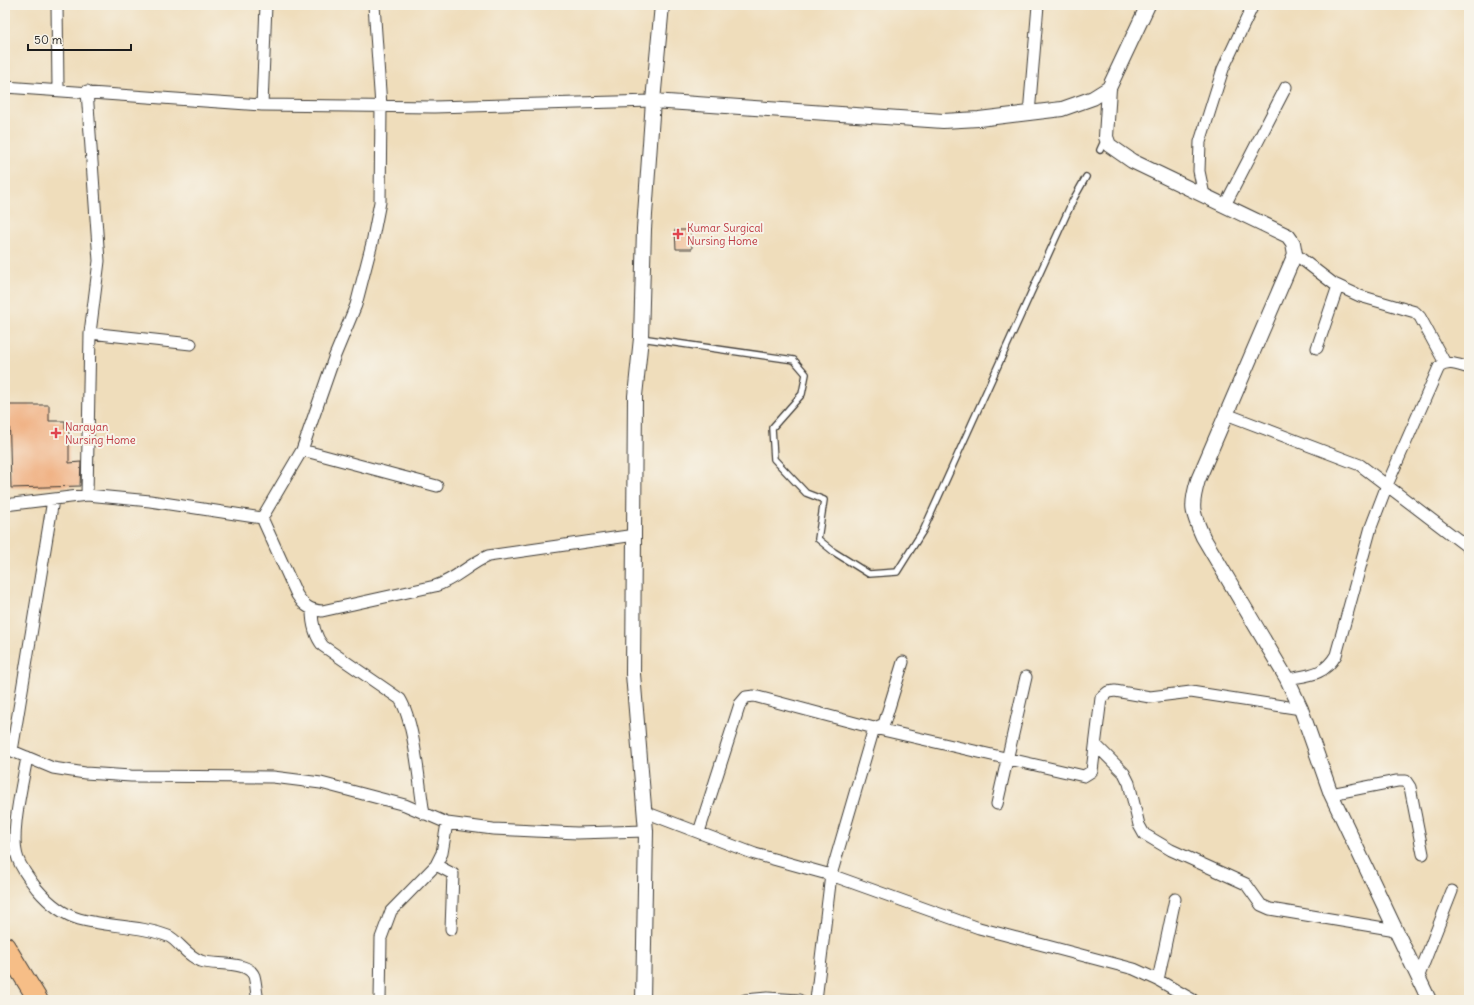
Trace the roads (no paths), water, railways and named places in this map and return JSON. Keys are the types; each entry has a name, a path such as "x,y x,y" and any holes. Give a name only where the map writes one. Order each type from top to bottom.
{"highway":[{"path":"5,946 38,1000"}],"street":[{"path":"57,5 58,89"},
{"path":"262,105 266,5"},
{"path":"262,518 302,450 334,358 356,305 372,243 380,202 381,106 374,5"},
{"path":"642,1000 646,831 633,674 635,396 641,338 644,229 653,101 662,5"},
{"path":"1029,114 1038,5"},
{"path":"1148,5 1109,88 1103,143 1109,144 1132,161 1288,236 1295,254 1338,286 1360,296 1414,312 1420,317 1445,363"},
{"path":"1204,195 1199,171 1200,142 1223,69 1253,5"},
{"path":"5,87 87,91 262,105 434,107 653,101 943,121 980,119 1062,110 1093,98 1109,88"},
{"path":"1225,205 1286,87"},
{"path":"87,91 99,260 90,333 87,495"},
{"path":"1295,254 1198,480 1193,496 1192,511 1203,537 1287,679 1301,709 1331,794 1429,1000"},
{"path":"1317,348 1338,286"},
{"path":"90,333 191,344"},
{"path":"1287,679 1323,671 1331,664 1336,655 1371,527 1387,485 1439,367 1445,363 1469,368"},
{"path":"1226,414 1340,456 1360,465 1469,548"},
{"path":"302,450 437,486"},
{"path":"5,505 87,495 150,501 262,518"},
{"path":"53,500 9,749 53,768 85,773 131,776 273,777 321,783 405,805 447,823 493,829 569,832 646,831"},
{"path":"262,518 303,605 312,610 322,611 445,583 476,561 488,556 635,535"},
{"path":"312,610 312,622 318,640 323,646 400,699 405,707 410,724 424,814"},
{"path":"874,728 884,724 903,662"},
{"path":"997,804 1026,677"},
{"path":"699,832 740,704 746,697 754,696 874,728 1007,760 1084,776 1092,771 1101,698 1108,692 1115,691 1150,697 1191,692 1301,709"},
{"path":"816,1000 831,875 874,728"},
{"path":"1096,745 1124,772 1129,784 1139,825 1144,834 1171,850 1246,884 1261,905 1270,909 1396,930"},
{"path":"28,757 15,836 17,858 29,880 49,903 76,918 105,925 129,926 169,936 186,954 201,962 240,966 251,971 254,977 258,1000"},
{"path":"1331,794 1397,781 1406,781 1410,786 1423,854"},
{"path":"645,812 755,854 831,875 978,928 1134,969 1158,980 1193,1000"},
{"path":"380,1000 381,938 391,911 436,865 442,853 447,823"},
{"path":"436,865 453,874 451,929"},
{"path":"1418,978 1452,891"},
{"path":"1158,980 1175,899"},
{"path":"745,1000 767,998 799,1000"}],"lane":[{"path":"641,338 794,360 806,374 802,394 772,428 774,459 806,493 824,500 818,539 834,552 869,574 897,572 924,529 1066,215 1086,177"}],"place":[{"name":"Kumar Surgical Nursing Home","path":"678,234"},
{"name":"Narayan Nursing Home","path":"56,433"}]}
